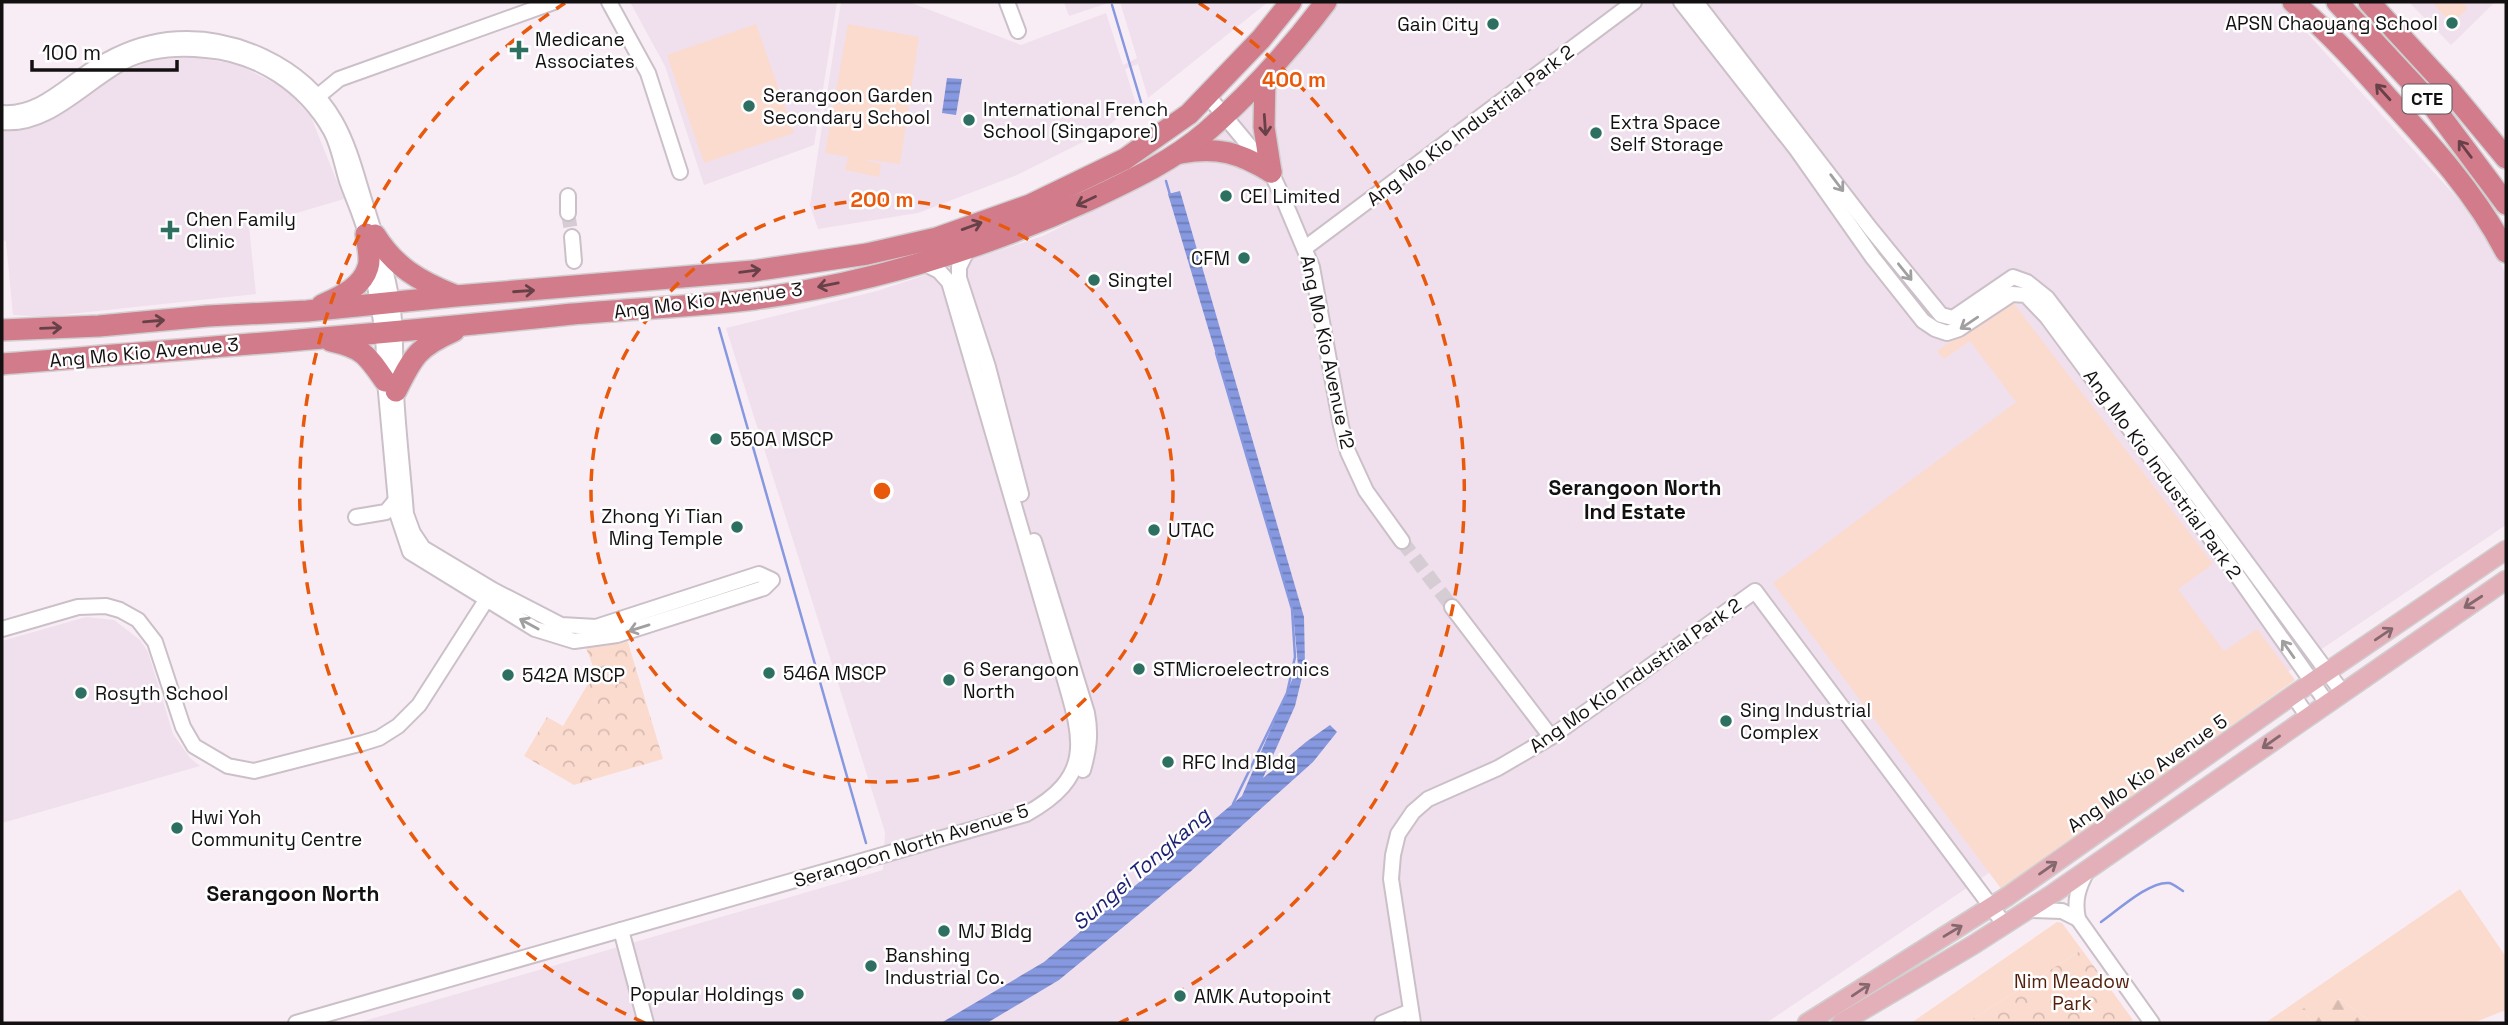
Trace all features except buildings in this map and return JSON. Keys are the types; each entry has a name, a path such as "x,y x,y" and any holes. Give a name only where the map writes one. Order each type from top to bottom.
{"highway":[{"name":"Ang Mo Kio Avenue 3","path":"2,330 307,311 753,271 867,254 937,238 1030,205 1125,159 1189,114 1261,39 1291,2"},
{"name":"Ang Mo Kio Avenue 3","path":"2,364 390,333 755,299 868,277 967,251 1058,214 1137,177 1204,134 1265,78 1326,2"},
{"path":"2293,2 2319,23"},
{"path":"2303,2 2319,23 2429,142 2471,195 2506,252"},
{"name":"CTE","path":"2337,2 2430,102 2506,204"},
{"name":"CTE","path":"2369,2 2448,88 2506,158"},
{"path":"2388,2 2506,138"},
{"path":"1265,78 1264,127 1271,172"},
{"path":"1175,154 1201,149 1216,150 1247,158 1271,172"},
{"path":"371,234 402,269 415,278 456,296"},
{"path":"307,311 347,292 362,278 369,266 371,234"},
{"path":"596,313 591,294 597,285"},
{"path":"312,338 353,346 363,352 390,386 419,350 435,339 466,326"}],"main road":[{"name":"Ang Mo Kio Avenue 5","path":"1807,1023 1992,907 2293,695 2506,550"},
{"path":"1841,1023 2005,925 2087,871 2506,580"}],"street":[{"path":"313,99 339,79 554,2"},
{"path":"609,2 648,73 680,172"},
{"path":"1007,2 1018,32"},
{"name":"Ang Mo Kio Industrial Park 2","path":"1305,248 1634,2"},
{"name":"Ang Mo Kio Industrial Park 2","path":"1681,2 1797,150 1873,258 1923,321 1947,333 1959,329 2011,294 2026,295 2047,317 2220,551 2327,703"},
{"name":"Ang Mo Kio Industrial Park 2","path":"1696,2 1749,74 1941,315 1953,318 2013,277 2027,282 2047,298 2181,472 2343,693"},
{"path":"2,113 36,108 154,42 189,39 221,42 266,58 293,75 313,99 331,131 371,234 390,333 390,386 397,513 410,552 490,595 561,625 596,627 759,574 772,580 764,589 617,635 574,641 535,629 490,595 423,548 413,533 406,514 390,386"},
{"path":"2,122 14,123 41,115 102,69"},
{"name":"Ang Mo Kio Avenue 12","path":"1207,96 1271,172 1305,248 1312,267 1348,452 1366,491 1402,541"},
{"path":"568,195 568,213"},
{"path":"572,237 574,261"},
{"name":"Serangoon North Avenue 5","path":"296,1023 1027,822 1060,803 1083,770 1091,732 1032,534 988,367 959,278 959,267 967,251"},
{"name":"Serangoon North Avenue 5","path":"317,1023 1026,814 1054,796 1069,780 1076,765 1079,743 1077,724 949,282 944,275 923,263"},
{"path":"356,517 386,512 396,500"},
{"path":"741,580 746,594"},
{"name":"Ang Mo Kio Industrial Park 2","path":"1412,1017 1391,889 1393,855 1398,834 1413,812 1428,799 1498,768 1551,737 1755,591 2005,925"},
{"path":"2,627 78,607 120,610 138,620 155,642 183,727 194,746 228,766 254,771 379,737 398,726 419,705 490,595"},
{"path":"1452,607 1551,737"},
{"path":"2310,648 2347,659"},
{"path":"2293,695 2308,717"},
{"path":"2087,871 2077,891 2075,904 2078,919 2152,1023"},
{"path":"2028,910 2062,911 2078,919"},
{"path":"619,935 639,1023"},
{"path":"619,935 646,1023"},
{"path":"1382,1023 1412,1017"}],"shaded area":[{"name":"Serangoon Garden Secondary School","path":"630,2 837,2 814,145 704,185 665,66"},
{"name":"International French School (Singapore)","path":"841,2 909,2 1021,45 1106,13 1123,65 1137,58 1120,2 1268,2 1148,98 1138,64 1125,69 1136,104 1095,136 1017,175 918,213 818,229 810,205"},
{"path":"1064,2 1111,2 1069,16"},
{"path":"1340,2 2279,2 2459,200 2492,246 2506,274 2506,525 1766,1023 357,1023 883,870 885,832 726,328 877,291 1043,236 1142,186 1216,139 1283,73"},
{"name":"APSN Chaoyang School","path":"2409,2 2495,2 2451,45"},
{"path":"191,57 237,64 290,94 311,117 344,199 249,227 256,294 42,317 13,315 6,241 2,240 2,130 25,129 51,120 117,75 145,63"},
{"name":"Rosyth School","path":"86,617 114,620 140,640 148,652 173,734 190,758 200,766 2,823 2,641"}],"green space":[{"path":"2431,2 2462,2 2468,8 2452,23"},
{"path":"756,24 794,133 704,163 667,55"},
{"path":"848,24 919,37 900,164 861,159 881,164 879,177 845,170 848,157 825,153"},
{"path":"2011,300 2213,564 2178,589 2224,651 2257,629 2295,680 2002,890 1773,583 2016,402 1970,341 1944,359 1937,351"},
{"path":"624,629 663,759 574,785 524,756 547,717 563,726 595,672 582,637"},
{"path":"2460,889 2506,957 2506,1010 2473,1023 2372,1023 2341,999 2303,1010 2313,1023 2265,1023"},
{"path":"2057,922 2062,923 2082,950 1966,1023 1911,1023"},
{"name":"Nim Meadow Park","path":"2082,950 2133,1020 2126,1023 1966,1023"},
{"path":"2341,999 2372,1023 2313,1023 2302,1009"}],"water":[{"path":"947,78 962,79 956,115 942,113"},
{"path":"1180,191 1304,617 1305,665 1295,706 1263,778 1330,725 1337,732 1313,762 1190,872 1059,980 987,1023 941,1023 1044,962 1242,796 1298,666 1293,612 1168,194"}],"waterway":[{"path":"1112,5 1141,102"},
{"path":"1166,181 1170,195"},
{"path":"719,328 866,843"},
{"path":"1216,353 1292,609 1295,657 1287,693 1233,804"},
{"path":"2101,922 2152,887 2169,883 2183,891"}],"tunnel":[{"path":"568,213 572,237"},
{"path":"1402,541 1452,607"}],"place":[{"name":"APSN Chaoyang School","path":"2452,23"},
{"name":"Gain City","path":"1493,24"},
{"name":"Medicane Associates","path":"519,50"},
{"name":"Serangoon Garden Secondary School","path":"749,106"},
{"name":"International French School (Singapore)","path":"969,120"},
{"name":"Extra Space Self Storage","path":"1596,133"},
{"name":"CEI Limited","path":"1226,196"},
{"name":"Chen Family Clinic","path":"170,230"},
{"name":"CFM","path":"1244,258"},
{"name":"Singtel","path":"1094,280"},
{"name":"550A MSCP","path":"716,439"},
{"name":"Zhong Yi Tian Ming Temple","path":"737,527"},
{"name":"UTAC","path":"1154,530"},
{"name":"STMicroelectronics","path":"1139,669"},
{"name":"546A MSCP","path":"769,673"},
{"name":"542A MSCP","path":"508,675"},
{"name":"6 Serangoon North","path":"949,680"},
{"name":"Rosyth School","path":"81,693"},
{"name":"Sing Industrial Complex","path":"1726,721"},
{"name":"RFC Ind Bldg","path":"1168,762"},
{"name":"Hwi Yoh Community Centre","path":"177,828"},
{"name":"MJ Bldg","path":"944,931"},
{"name":"Banshing Industrial Co.","path":"871,966"},
{"name":"Popular Holdings","path":"798,994"},
{"name":"AMK Autopoint","path":"1180,996"}],"district":[{"name":"Serangoon North Ind Estate","path":"1635,500"},
{"name":"Serangoon North","path":"293,894"}],"water label":[{"name":"Sungei Tongkang","path":"1141,869"}]}
